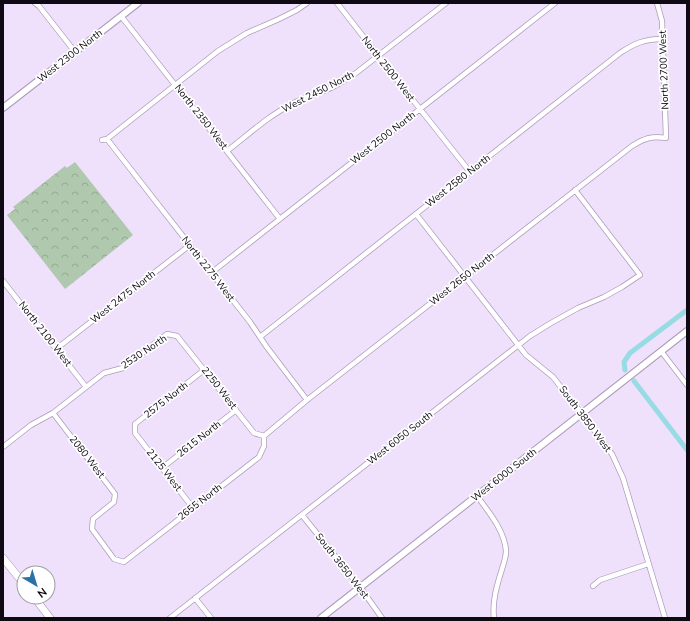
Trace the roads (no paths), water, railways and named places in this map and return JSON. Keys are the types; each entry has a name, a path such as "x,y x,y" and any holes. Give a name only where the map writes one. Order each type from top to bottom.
{"main road":[{"path":"3,558 16,574"},
{"path":"40,605 50,618"}],"street":[{"path":"35,3 39,6 75,52"},
{"name":"West 2300 North","path":"3,108 138,3"},
{"path":"175,85 232,41 297,10 307,3"},
{"name":"North 2500 West","path":"337,3 470,172"},
{"name":"West 2450 North","path":"227,151 292,103 327,90 356,73 446,3"},
{"name":"West 2500 North","path":"212,273 555,3"},
{"name":"North 2700 West","path":"657,3 662,21 666,138"},
{"name":"North 2350 West","path":"121,16 280,219"},
{"name":"West 2580 North","path":"260,337 620,53 641,41 663,39"},
{"name":"North 2275 West","path":"175,85 104,139 212,273 307,400"},
{"name":"West 2650 North","path":"264,436 307,400 632,146 643,139 655,137 666,138"},
{"name":"West 6050 South","path":"170,618 519,345 551,323 616,290 640,275 575,190"},
{"name":"South 3850 West","path":"416,214 526,355 553,377 612,454 623,478 664,618"},
{"name":"West 2475 North","path":"56,349 190,245"},
{"name":"North 2100 West","path":"3,281 86,387"},
{"name":"West 6000 South","path":"321,618 687,331"},
{"name":"2530 North","path":"3,447 31,425 53,413 104,373 124,368 167,334 177,336"},
{"name":"2250 West","path":"177,336 254,433 264,436"},
{"path":"661,351 687,385"},
{"name":"2575 North","path":"135,433 135,424 204,370"},
{"name":"2615 North","path":"162,468 236,410"},
{"name":"2080 West","path":"53,413 115,494 114,502 93,519 92,529 114,559 124,562"},
{"name":"2125 West","path":"135,433 193,508"},
{"name":"2655 North","path":"124,562 259,457 264,446 264,436"},
{"path":"477,496 494,520 502,535 506,551 494,598 494,618"},
{"name":"South 3650 West","path":"302,515 382,618"},
{"path":"593,586 600,580 648,564"},
{"path":"195,598 211,618"}],"waterway":[{"path":"625,370 624,362 630,353 687,310"},
{"path":"634,381 687,450"}]}
